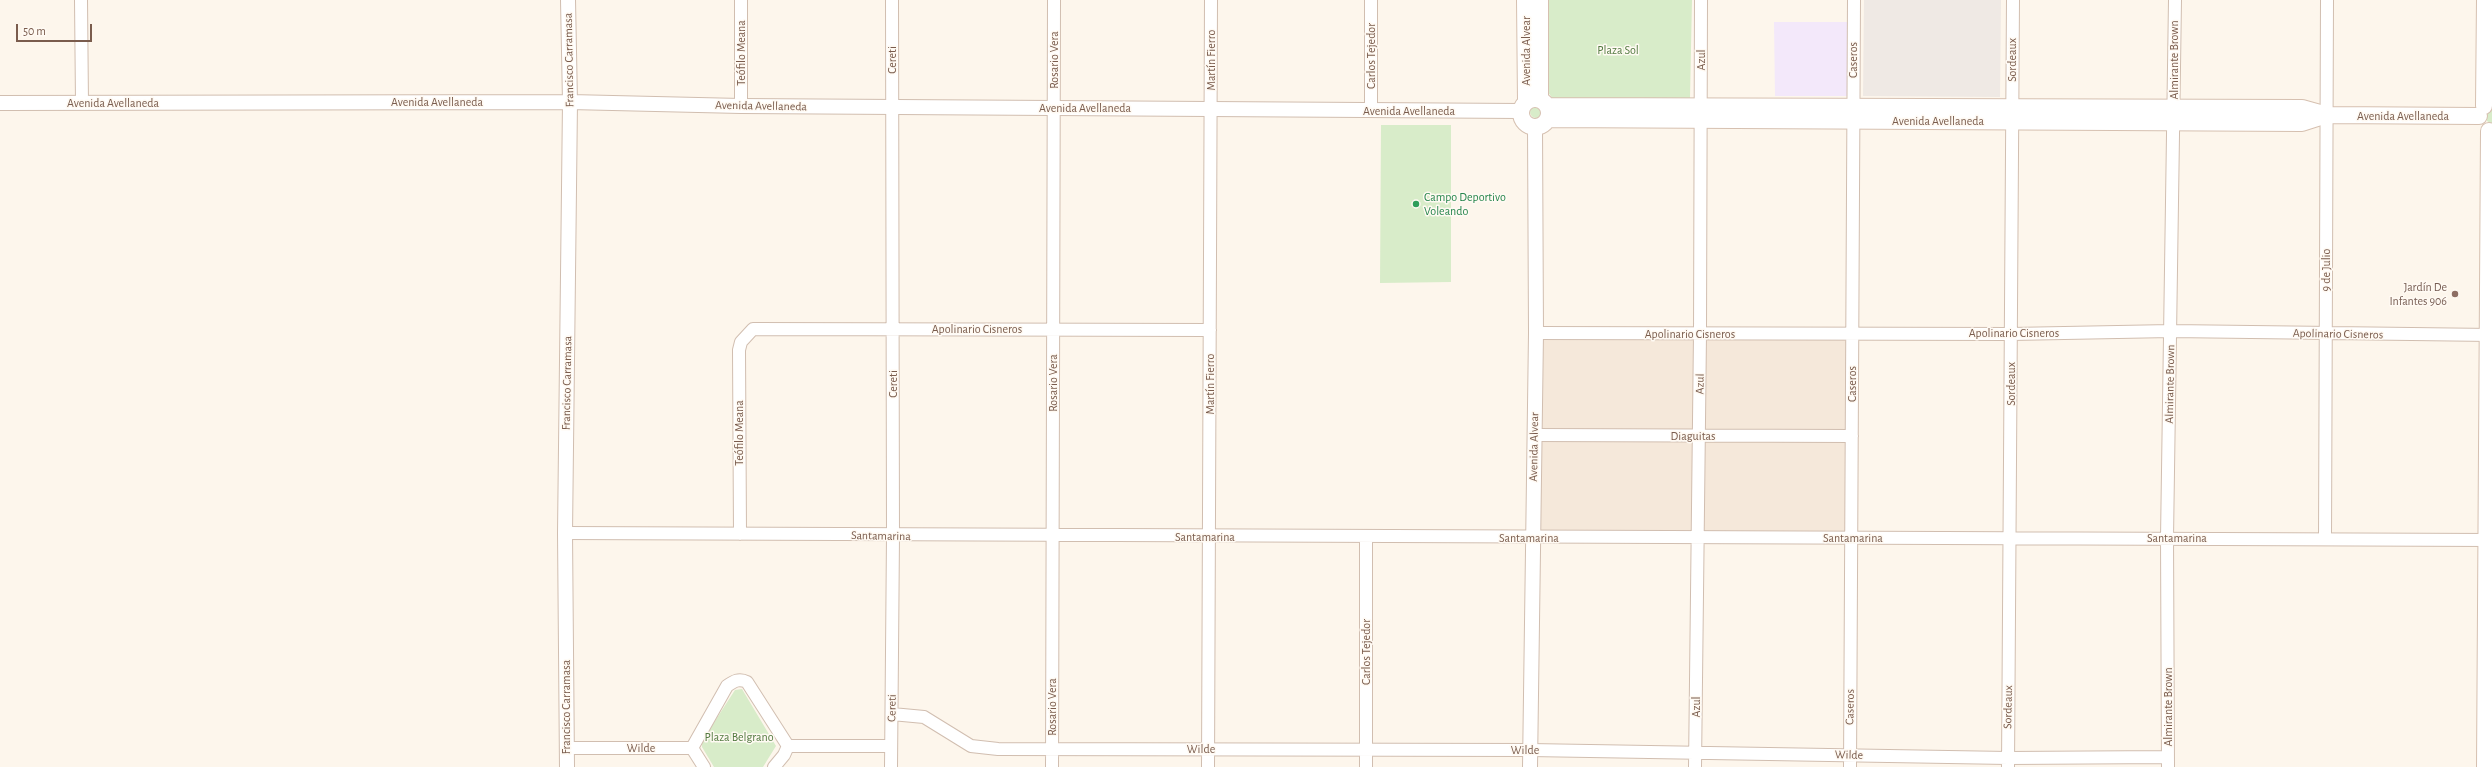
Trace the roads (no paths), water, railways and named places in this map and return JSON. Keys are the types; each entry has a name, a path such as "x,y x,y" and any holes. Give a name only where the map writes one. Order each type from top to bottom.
{"main road":[{"name":"Avenida Alvear","path":"1526,0 1536,111"},
{"name":"Avenida Alvear","path":"1536,111 1540,0"},
{"path":"2484,767 2489,540 2490,335 2490,131 2481,125 2485,109 2485,0"},
{"name":"Avenida Avellaneda","path":"1536,111 2174,115 2302,108 2327,115 2485,109"}],"street":[{"path":"81,0 82,103"},
{"name":"Francisco Carramasa","path":"567,767 565,533 570,102 568,0"},
{"name":"Teófilo Meana","path":"741,0 741,106"},
{"name":"Cereti","path":"891,767 893,536 892,0"},
{"name":"Rosario Vera","path":"1052,767 1054,0"},
{"name":"Martín Fierro","path":"1208,767 1211,0"},
{"name":"Carlos Tejedor","path":"1371,0 1371,111"},
{"name":"Azul","path":"1695,767 1700,334 1701,0"},
{"name":"Caseros","path":"1850,767 1854,0"},
{"name":"Sordeaux","path":"2008,763 2011,538 2012,0"},
{"name":"Almirante Brown","path":"2168,762 2167,538 2175,0"},
{"name":"9 de Julio","path":"2326,539 2327,0"},
{"name":"Avenida Avellaneda","path":"0,103 570,102 741,106 1536,111"},
{"name":"Avenida Alvear","path":"1530,767 1536,334 1536,111"},
{"name":"Apolinario Cisneros","path":"746,335 753,329 760,327 1210,330"},
{"name":"Apolinario Cisneros","path":"1536,334 2011,334 2171,331 2490,335"},
{"name":"Teófilo Meana","path":"740,534 739,350 746,335"},
{"name":"Diaguitas","path":"1534,435 1852,436"},
{"name":"Santamarina","path":"565,533 893,536 2489,540"},
{"name":"Carlos Tejedor","path":"1366,537 1366,767"},
{"path":"704,767 692,748 727,686 734,681 742,680 747,682 788,746"},
{"name":"Wilde","path":"892,714 913,714 928,719 963,742 981,749 1052,750 1208,748 1696,751 1850,755 2008,763 2168,762"},
{"path":"788,746 891,746"},
{"path":"774,767 788,746"},
{"name":"Wilde","path":"567,748 692,748"}],"place":[{"name":"Campo Deportivo Voleando","path":"1416,204"},
{"name":"Jardín De Infantes 906","path":"2455,294"}],"park label":[{"name":"Plaza Sol","path":"1618,50"},
{"name":"Plaza Belgrano","path":"739,737"}]}
